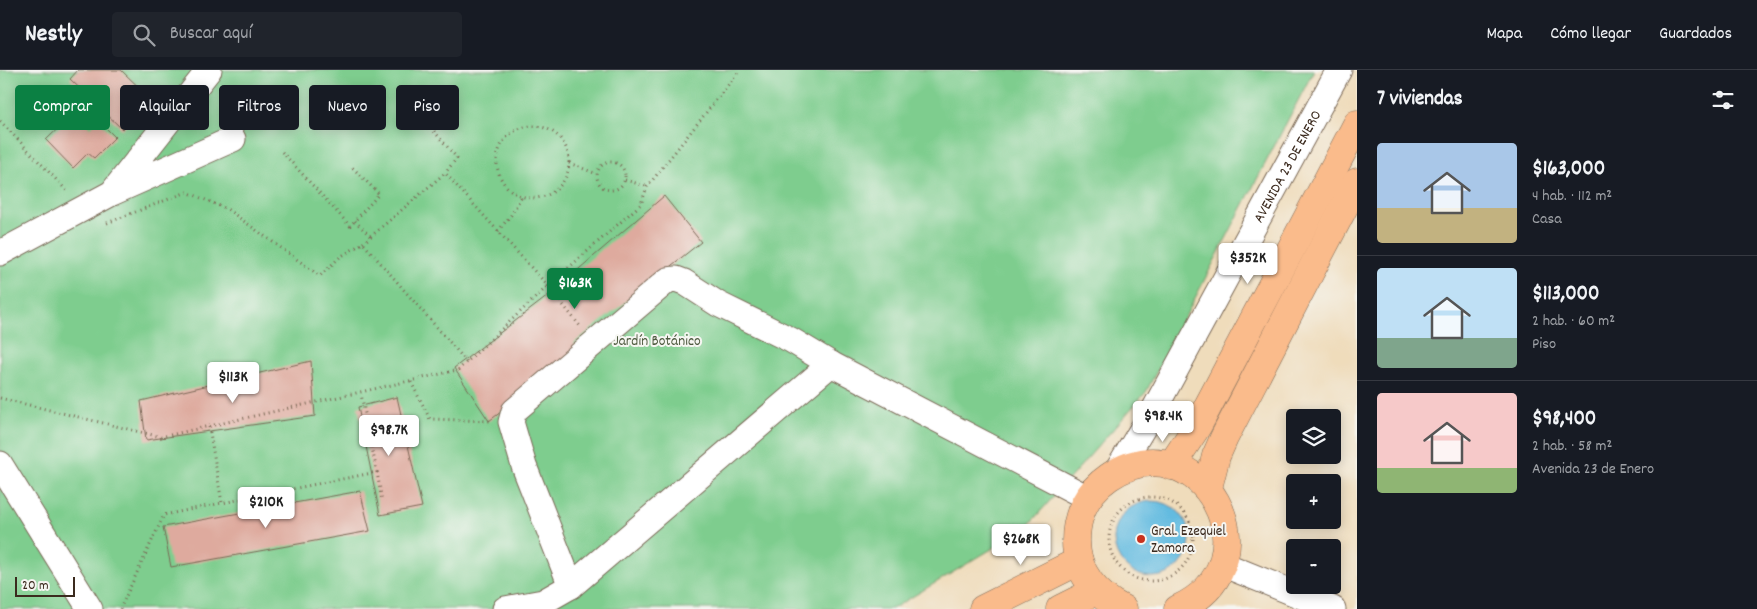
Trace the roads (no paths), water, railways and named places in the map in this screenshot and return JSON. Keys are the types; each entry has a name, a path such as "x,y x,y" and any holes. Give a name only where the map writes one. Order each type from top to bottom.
{"main road":[{"path":"1170,466 1198,425 1357,124"},
{"path":"1208,488 1216,456 1224,438 1357,182"},
{"path":"1123,609 1109,602 1096,591 1086,577 1079,561 1076,531 1079,516 1088,498 1101,483 1117,471 1144,464 1170,466 1191,474 1208,488 1224,516 1226,548 1215,580 1204,593 1178,609"},
{"path":"983,609 1079,561"},
{"path":"1060,609 1096,591"}],"street":[{"path":"112,193 209,70"},
{"name":"AVENIDA 23 DE ENERO","path":"1117,471 1154,408 1340,70"},
{"path":"0,253 112,193 232,139"},
{"path":"572,586 524,466 511,422 514,411 668,280 676,279 831,364 1088,498"},
{"path":"505,609 543,602 572,586 831,364"},
{"path":"0,464 90,609"},
{"path":"1222,564 1333,609"}],"water":[{"path":"1152,501 1167,504 1179,512 1187,524 1190,539 1187,554 1179,566 1167,574 1152,577 1137,574 1125,566 1117,554 1114,539 1117,524 1125,512 1137,504"}],"place":[{"name":"Gral. Ezequiel Zamora","path":"1141,539"}],"park label":[{"name":"Jardín Botánico","path":"657,340"}]}
